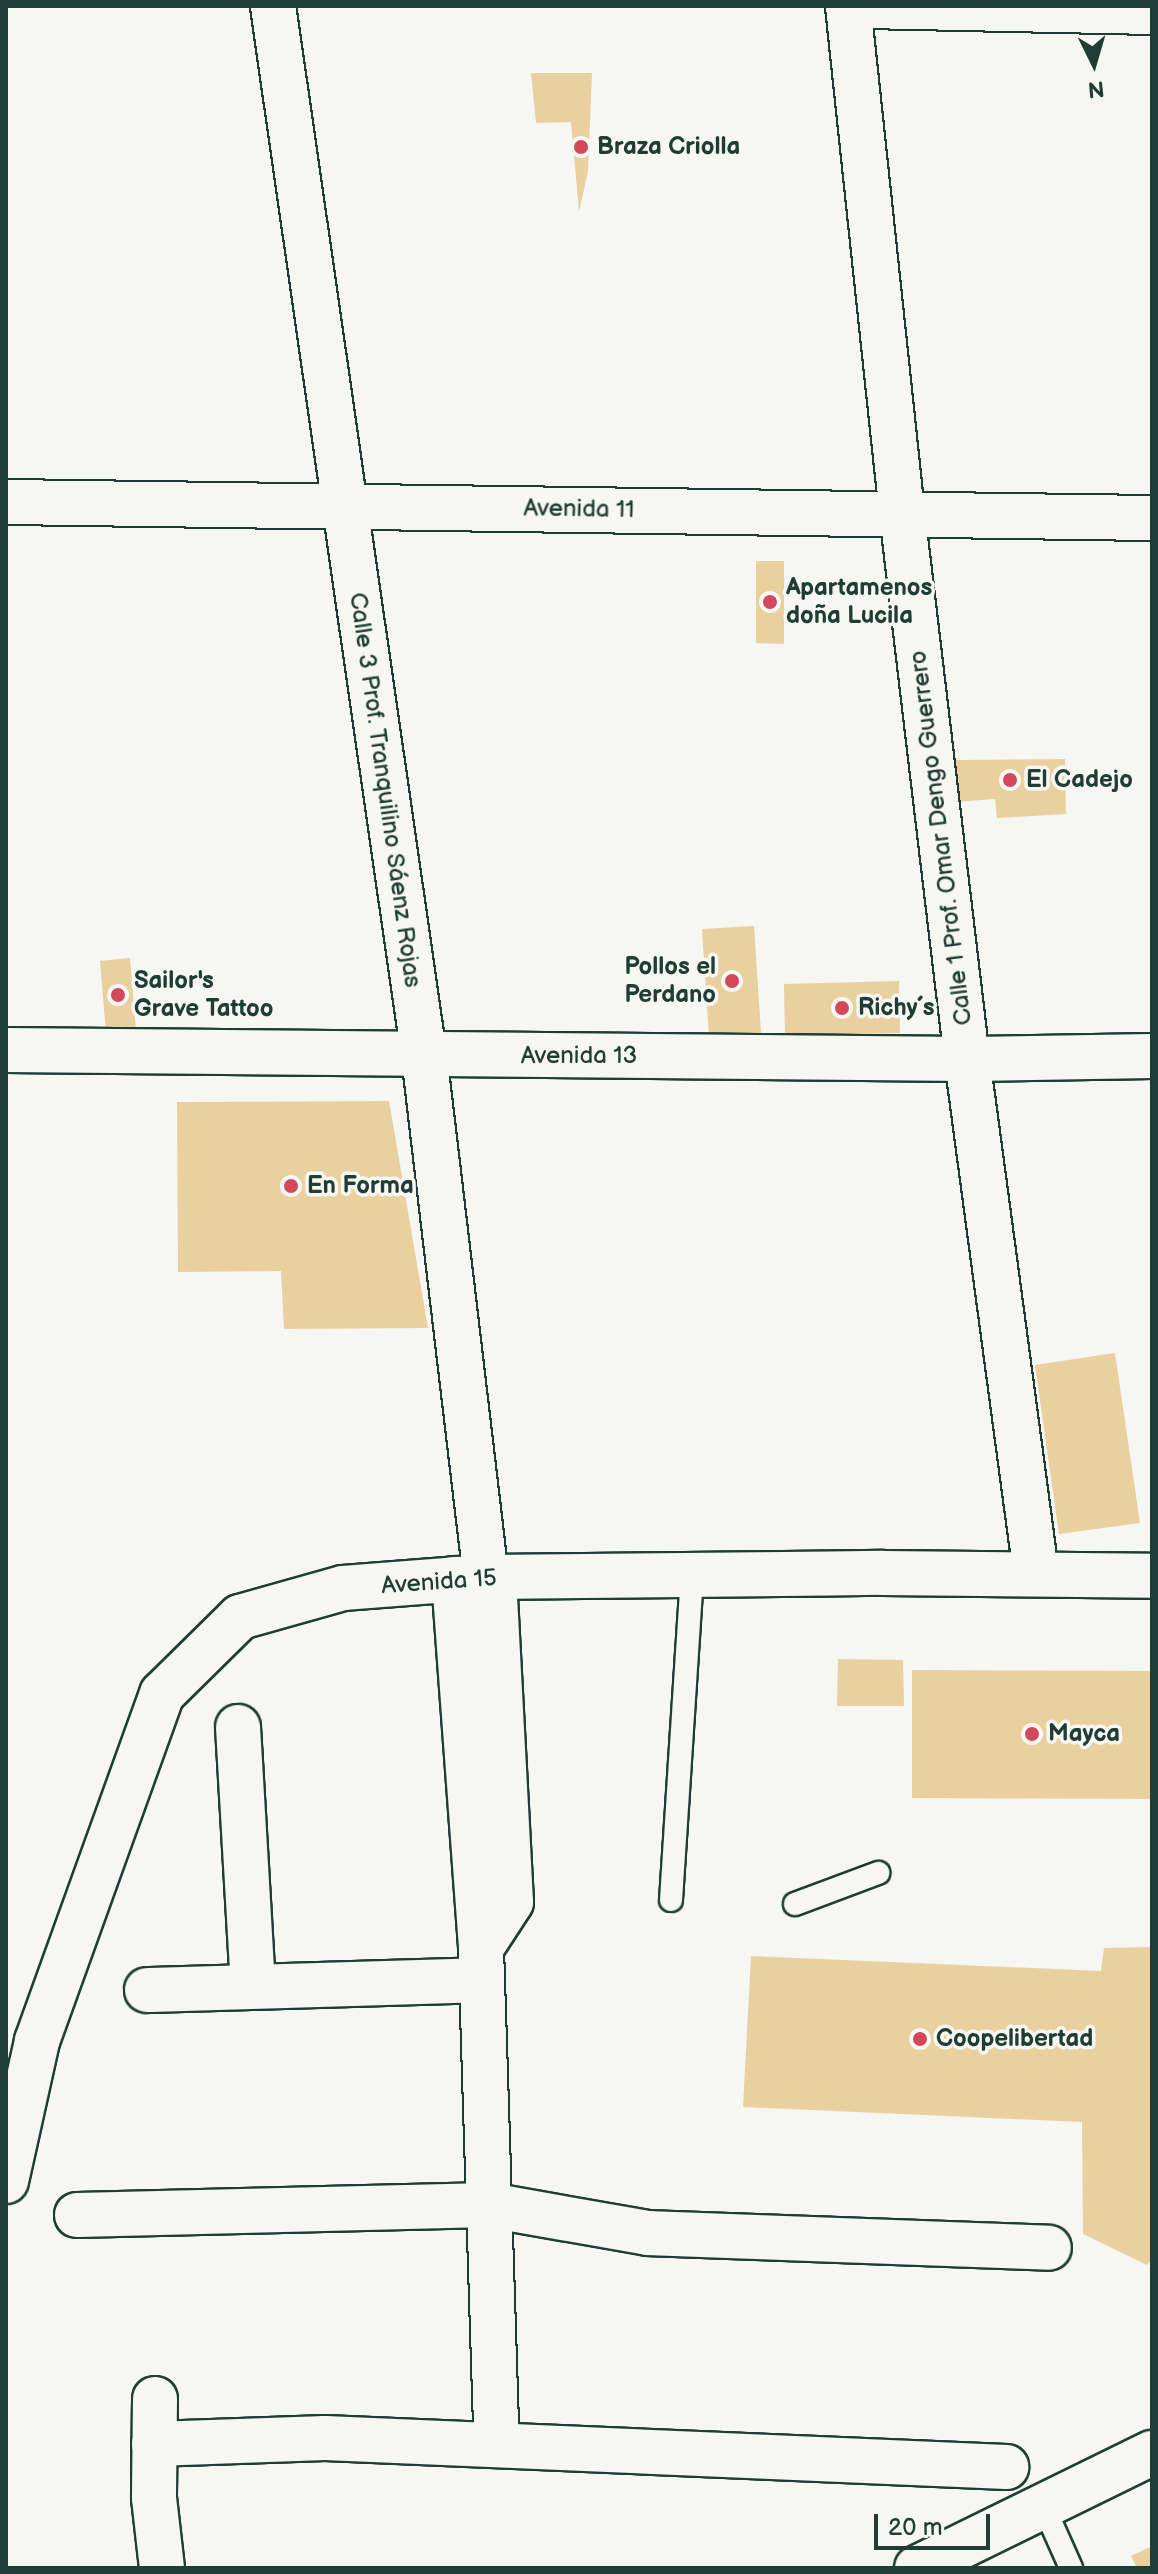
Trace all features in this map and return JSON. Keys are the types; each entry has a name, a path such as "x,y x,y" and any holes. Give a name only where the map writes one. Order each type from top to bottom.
{"street":[{"name":"Calle 3 Prof. Tranquilino Sáenz Rojas","path":"273,6 424,1055 478,1578 481,1964 497,2445"},
{"name":"Calle 1 Prof. Omar Dengo Guerrero","path":"848,6 902,513 967,1059 1036,1573"},
{"path":"866,6 1088,8 1152,12"},
{"name":"Avenida 11","path":"6,502 1152,518"},
{"name":"Avenida 13","path":"6,1050 967,1059 1152,1056"},
{"name":"Avenida 15","path":"6,2181 21,2040 162,1694 240,1617 343,1588 478,1578 1036,1573 1152,1576"},
{"path":"238,1727 253,1986"},
{"path":"147,1990 253,1986 481,1964"},
{"path":"77,2215 489,2205 648,2233 1049,2248"},
{"path":"155,2399 154,2498 162,2568"},
{"path":"154,2444 325,2438 1006,2467"},
{"path":"917,2568 1152,2453"}],"lane":[{"path":"671,1900 692,1575"},
{"path":"795,1904 878,1873"},
{"path":"1043,2505 1071,2568"}],"building":[{"name":"Braza Criolla","path":"531,73 592,73 588,171 579,212 571,122 536,123"},
{"name":"Apartamenos doña Lucila","path":"756,561 784,561 784,644 756,643"},
{"name":"El Cadejo","path":"1065,759 1066,814 997,818 995,799 956,802 955,760"},
{"name":"Pollos el Perdano","path":"754,926 761,1033 709,1037 702,929"},
{"name":"Sailor's Grave Tattoo","path":"130,958 136,1030 106,1033 100,961"},
{"name":"Richy´s","path":"899,981 900,1033 785,1036 784,984"},
{"name":"En Forma","path":"389,1101 428,1328 284,1329 281,1271 178,1272 177,1102"},
{"path":"1115,1353 1140,1523 1059,1534 1035,1365"},
{"path":"838,1659 903,1660 904,1706 837,1706"},
{"name":"Mayca","path":"912,1670 1152,1671 1152,1799 912,1798"},
{"name":"Coopelibertad","path":"1152,1947 1152,2259 1147,2265 1083,2234 1082,2122 743,2107 751,1956 1101,1971 1104,1948"},
{"path":"1152,2546 1152,2568 1137,2568 1131,2556"}],"place":[{"name":"Braza Criolla","path":"581,147"},
{"name":"Apartamenos doña Lucila","path":"770,602"},
{"name":"El Cadejo","path":"1010,780"},
{"name":"Pollos el Perdano","path":"732,981"},
{"name":"Sailor's Grave Tattoo","path":"118,995"},
{"name":"Richy´s","path":"842,1008"},
{"name":"En Forma","path":"291,1186"},
{"name":"Mayca","path":"1032,1734"},
{"name":"Coopelibertad","path":"920,2039"}]}
